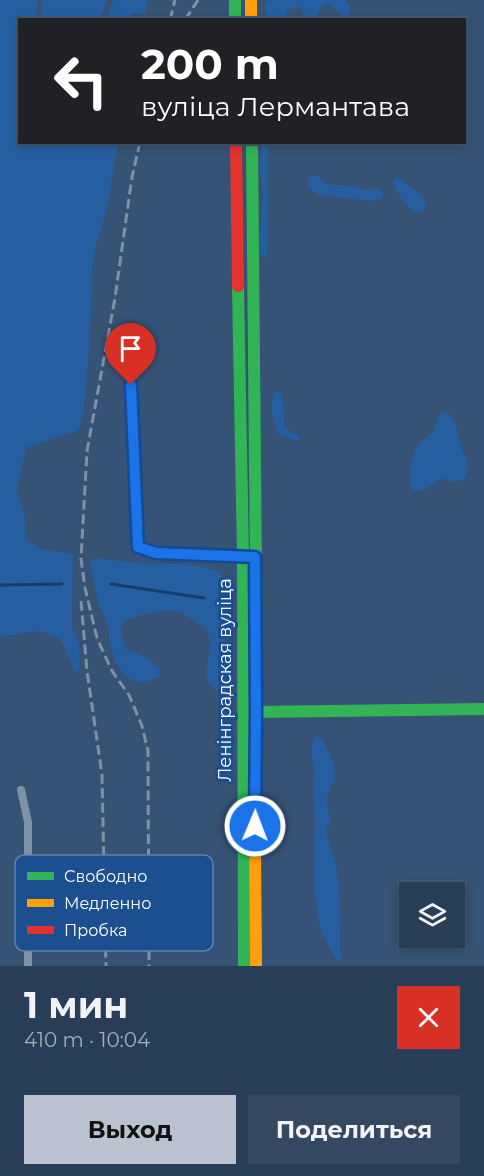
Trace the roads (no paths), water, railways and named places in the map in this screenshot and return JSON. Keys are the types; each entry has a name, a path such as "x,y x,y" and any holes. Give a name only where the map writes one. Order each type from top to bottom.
{"main road":[{"path":"235,0 235,18"},
{"path":"251,0 251,18"},
{"name":"Ленінградская вуліца","path":"236,144 240,372 256,712 256,966"},
{"name":"Ленінградская вуліца","path":"244,966 243,712 254,372 252,144"},
{"path":"243,712 484,709"}],"street":[{"path":"240,372 254,372"},
{"path":"131,385 138,547 156,553 249,557"},
{"path":"21,790 28,822 28,855"}],"waterway":[{"path":"0,585 62,584"},
{"path":"111,584 204,598"}],"railway":[{"path":"170,18 175,0"},
{"path":"186,18 198,0"},
{"path":"140,144 132,177 115,298 87,451 81,559 85,588 97,638 112,671 129,695 142,726 148,751 148,855"},
{"path":"81,601 87,671 102,775 104,855"},
{"path":"106,951 106,966"},
{"path":"149,951 149,966"}]}
